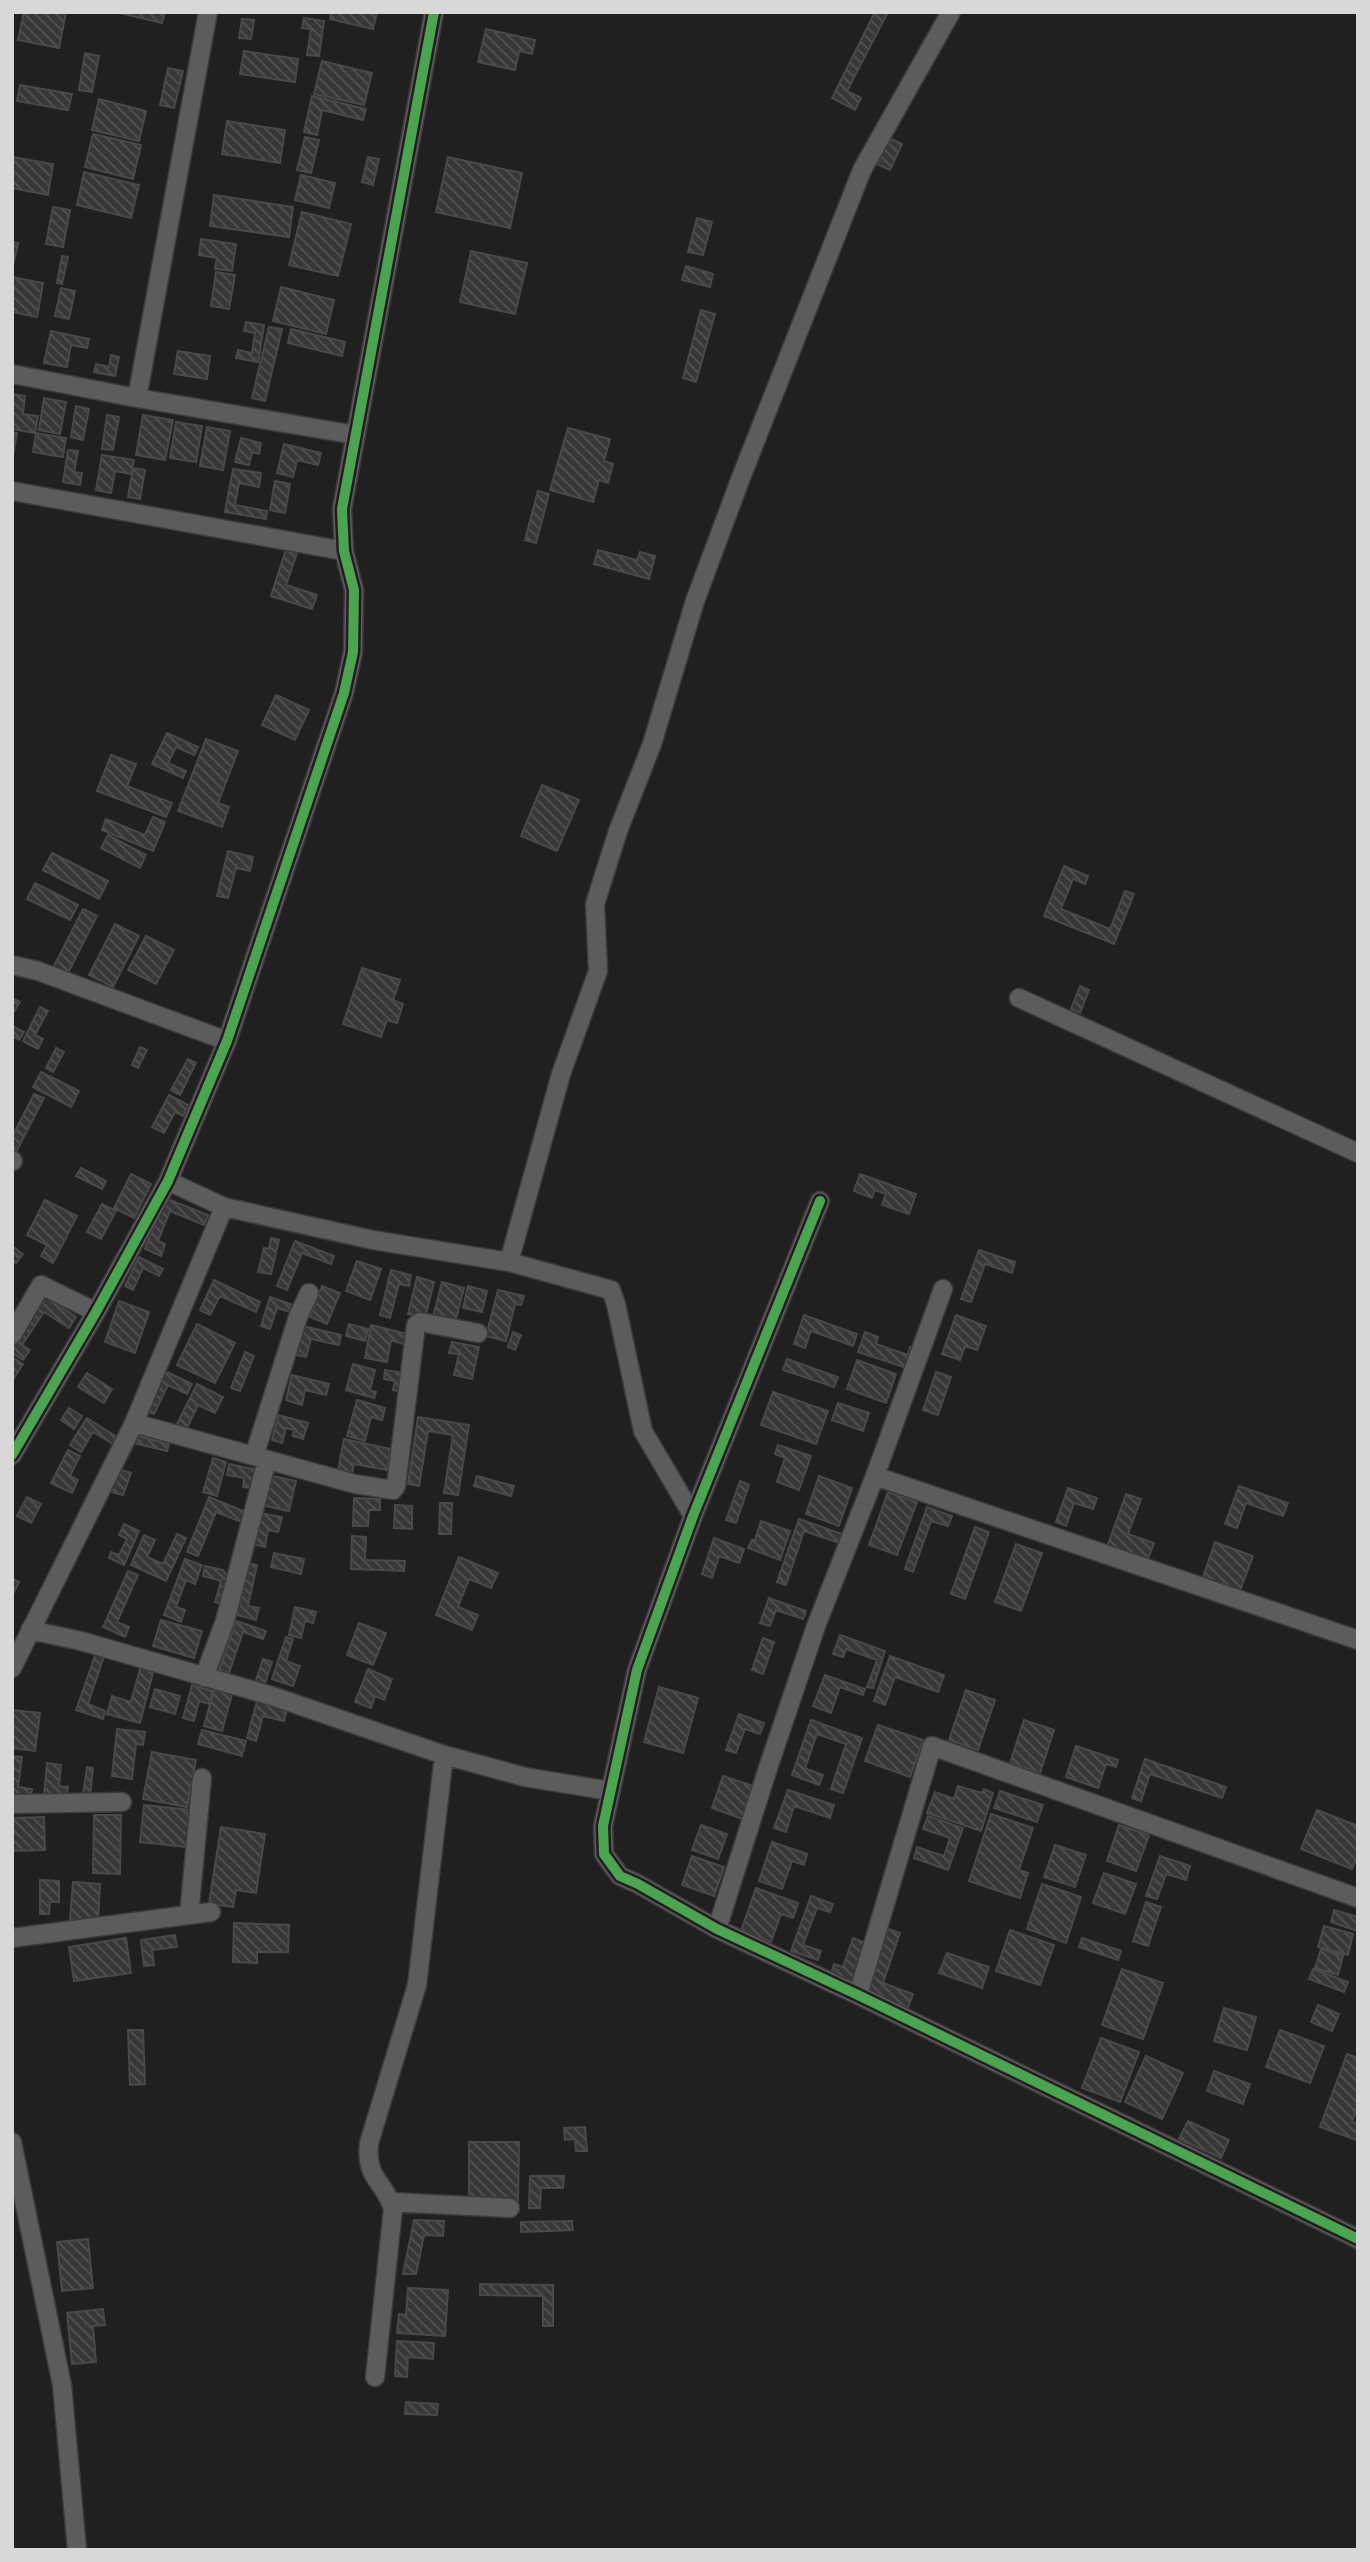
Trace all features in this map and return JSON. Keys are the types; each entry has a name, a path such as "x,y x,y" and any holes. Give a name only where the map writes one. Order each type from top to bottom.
{"street":[{"path":"137,398 208,12"},
{"path":"12,1455 96,1312 168,1181 227,1041 344,693 353,652 354,590 344,551 342,509 435,12"},
{"path":"509,1262 561,1074 598,971 596,904 618,831 652,744 695,601 862,170 951,12"},
{"path":"12,374 356,435"},
{"path":"12,491 344,551"},
{"path":"12,965 38,971 227,1041"},
{"path":"1019,998 1358,1153"},
{"path":"168,1181 224,1207 373,1240 509,1262 611,1290 643,1431 692,1516"},
{"path":"820,1200 692,1516 637,1670 603,1826 604,1854 620,1876 717,1929 1358,2239"},
{"path":"12,1668 134,1423 224,1207"},
{"path":"12,1335 41,1285 96,1312"},
{"path":"717,1929 816,1626 876,1476 943,1289"},
{"path":"204,1677 225,1621 261,1458 298,1317 309,1293"},
{"path":"134,1423 355,1484 393,1490 396,1486 416,1325 420,1322 478,1333"},
{"path":"876,1476 1358,1640"},
{"path":"30,1630 81,1641 272,1696 444,1755 526,1777 610,1791"},
{"path":"858,1995 932,1746 1358,1898"},
{"path":"375,2377 393,2209 373,2175 368,2159 369,2143 417,1985 444,1755"},
{"path":"189,1915 202,1778"},
{"path":"12,1804 122,1802"},
{"path":"12,1938 211,1912"},
{"path":"12,2142 62,2385 77,2550"},
{"path":"391,2202 510,2208"}],"building":[{"path":"24,12 66,12 59,48 18,40"},
{"path":"116,12 165,12 162,23"},
{"path":"331,12 377,12 373,29 330,19"},
{"path":"875,12 888,12 847,91 861,98 855,110 832,98"},
{"path":"304,18 324,21 319,56 307,55 311,29 302,28"},
{"path":"242,19 254,20 251,39 239,38"},
{"path":"486,29 535,40 532,54 519,51 515,70 478,62"},
{"path":"244,51 298,59 295,82 240,74"},
{"path":"85,53 99,56 92,92 79,90"},
{"path":"322,61 372,73 364,105 314,94"},
{"path":"168,68 183,71 174,108 160,105"},
{"path":"20,85 72,94 68,110 17,101"},
{"path":"312,96 366,109 363,120 322,110 317,135 304,132"},
{"path":"99,99 146,111 139,141 92,130"},
{"path":"227,121 285,130 280,163 222,154"},
{"path":"93,134 141,145 133,179 85,167"},
{"path":"305,137 319,140 311,173 297,170"},
{"path":"889,138 902,144 890,170 877,164"},
{"path":"12,157 53,164 48,195 12,188"},
{"path":"368,157 379,159 373,185 362,182"},
{"path":"448,157 522,173 510,228 436,212"},
{"path":"84,172 139,185 131,218 77,205"},
{"path":"301,175 335,183 329,208 295,200"},
{"path":"214,195 293,207 289,237 210,226"},
{"path":"53,207 70,210 63,247 46,244"},
{"path":"302,212 351,224 338,276 289,265"},
{"path":"697,218 712,222 703,255 688,252"},
{"path":"201,239 236,244 232,271 215,269 217,258 199,255"},
{"path":"12,242 18,243 13,266 12,265"},
{"path":"471,251 527,263 515,314 460,302"},
{"path":"62,256 68,257 62,284 57,283"},
{"path":"686,266 713,274 710,287 682,280"},
{"path":"216,272 235,275 229,309 211,306"},
{"path":"12,277 43,283 37,317 12,312"},
{"path":"281,287 334,300 326,334 273,321"},
{"path":"61,288 75,291 69,319 55,316"},
{"path":"701,310 715,314 696,382 683,378"},
{"path":"246,322 264,325 258,362 236,358 238,350 252,353 255,333 244,331"},
{"path":"269,327 282,329 265,401 252,398"},
{"path":"291,329 345,342 342,356 288,343"},
{"path":"51,331 89,339 87,348 71,345 67,367 44,363"},
{"path":"178,351 210,356 207,379 174,374"},
{"path":"111,355 119,357 115,376 94,372 96,364 109,367"},
{"path":"12,394 25,396 23,414 38,416 35,433 12,429"},
{"path":"44,398 66,402 60,434 39,430"},
{"path":"76,406 89,409 83,440 71,437"},
{"path":"107,415 119,417 113,450 102,449"},
{"path":"143,415 173,420 165,460 136,455"},
{"path":"176,422 202,426 196,462 170,458"},
{"path":"207,427 230,431 223,470 200,466"},
{"path":"568,428 610,439 604,461 613,464 608,483 599,480 593,502 550,490"},
{"path":"12,432 17,433 12,461"},
{"path":"36,433 66,438 63,457 33,452"},
{"path":"241,438 261,443 259,454 252,452 249,465 235,462"},
{"path":"284,444 321,453 318,465 297,460 293,477 277,473"},
{"path":"68,450 78,451 74,472 82,473 80,485 63,482"},
{"path":"102,455 134,460 131,474 115,471 111,493 96,490"},
{"path":"133,468 145,470 140,499 128,497"},
{"path":"233,469 261,473 259,487 239,483 235,505 267,511 266,519 225,512"},
{"path":"275,481 290,484 285,513 270,510"},
{"path":"538,491 549,494 536,543 525,540"},
{"path":"286,549 297,553 286,585 317,595 312,609 271,596"},
{"path":"598,550 637,560 640,552 655,556 649,579 594,564"},
{"path":"276,695 309,710 295,740 262,725"},
{"path":"167,733 198,747 194,755 176,747 168,763 186,771 183,778 152,764"},
{"path":"206,739 238,751 218,803 229,807 222,827 178,811"},
{"path":"111,755 136,764 127,786 172,803 166,817 97,791"},
{"path":"542,785 579,800 557,851 521,836"},
{"path":"153,817 165,822 153,851 102,830 106,819 145,835"},
{"path":"108,835 146,855 140,868 101,848"},
{"path":"228,851 253,857 250,871 236,868 228,898 217,896"},
{"path":"52,853 108,881 99,899 43,870"},
{"path":"1064,866 1088,876 1085,884 1073,879 1061,909 1110,929 1125,891 1134,894 1114,944 1044,916"},
{"path":"35,883 78,905 70,920 27,899"},
{"path":"83,909 97,916 67,975 53,968"},
{"path":"115,924 139,936 113,987 89,975"},
{"path":"146,936 174,950 156,984 128,970"},
{"path":"362,968 400,980 393,1000 403,1004 397,1023 387,1020 381,1037 343,1024"},
{"path":"1080,986 1089,990 1080,1013 1071,1009"},
{"path":"12,998 20,1002 12,1015"},
{"path":"40,1007 48,1011 35,1035 43,1039 38,1049 23,1041"},
{"path":"12,1026 24,1032 19,1040 12,1036"},
{"path":"140,1047 147,1050 138,1068 132,1065"},
{"path":"56,1048 64,1052 53,1072 46,1068"},
{"path":"188,1059 196,1063 180,1095 171,1090"},
{"path":"41,1072 79,1091 71,1107 33,1087"},
{"path":"34,1094 44,1098 15,1154 12,1153 12,1137"},
{"path":"169,1095 188,1105 183,1116 175,1112 164,1133 152,1127"},
{"path":"81,1168 106,1181 102,1189 76,1176"},
{"path":"131,1174 151,1184 134,1218 114,1208"},
{"path":"860,1174 916,1194 909,1214 882,1205 886,1194 875,1190 872,1198 854,1191"},
{"path":"165,1198 208,1215 204,1225 170,1211 158,1241 165,1244 161,1256 145,1249"},
{"path":"45,1200 77,1216 53,1263 41,1256 47,1245 27,1235"},
{"path":"102,1204 116,1211 101,1239 87,1232"},
{"path":"271,1238 279,1240 271,1274 258,1272 264,1248 269,1249"},
{"path":"295,1241 334,1256 331,1264 302,1253 287,1290 277,1286"},
{"path":"12,1246 23,1254 16,1263 12,1260"},
{"path":"979,1250 1015,1262 1012,1273 985,1264 971,1302 961,1299"},
{"path":"139,1257 163,1269 159,1276 143,1268 133,1290 125,1286"},
{"path":"357,1261 381,1269 370,1300 346,1291"},
{"path":"391,1270 411,1275 409,1286 399,1284 390,1318 380,1315"},
{"path":"417,1277 434,1282 425,1318 408,1314"},
{"path":"214,1280 260,1302 256,1312 220,1296 210,1315 200,1310"},
{"path":"442,1282 464,1288 454,1327 432,1321"},
{"path":"322,1286 340,1293 327,1324 310,1317"},
{"path":"468,1286 487,1291 482,1312 463,1308"},
{"path":"498,1290 524,1296 521,1305 515,1304 506,1341 486,1336"},
{"path":"45,1296 76,1317 69,1328 44,1312 22,1345 30,1350 23,1360 12,1353 12,1345"},
{"path":"270,1297 296,1306 294,1313 277,1308 270,1329 261,1326"},
{"path":"119,1301 149,1312 135,1353 105,1342"},
{"path":"804,1315 857,1334 853,1346 811,1331 805,1348 794,1344"},
{"path":"956,1315 986,1326 977,1350 965,1346 960,1360 942,1354"},
{"path":"197,1324 235,1343 215,1383 177,1365"},
{"path":"349,1324 368,1329 365,1341 346,1336"},
{"path":"371,1325 408,1334 406,1345 391,1340 387,1362 365,1358"},
{"path":"303,1326 341,1335 339,1345 311,1339 306,1357 297,1355"},
{"path":"513,1332 521,1335 515,1350 508,1347"},
{"path":"865,1332 878,1337 876,1344 908,1355 910,1347 914,1350 907,1368 858,1352"},
{"path":"452,1342 479,1347 472,1379 454,1375 459,1354 449,1353"},
{"path":"245,1352 254,1356 240,1391 231,1388"},
{"path":"12,1357 23,1364 12,1381"},
{"path":"787,1359 838,1377 834,1387 783,1370"},
{"path":"857,1360 896,1374 886,1403 847,1389"},
{"path":"353,1364 375,1370 370,1390 376,1392 374,1398 346,1390"},
{"path":"385,1370 404,1373 401,1392 393,1390 395,1381 384,1379"},
{"path":"165,1371 192,1384 187,1394 168,1385 154,1414 146,1411"},
{"path":"936,1372 951,1377 938,1415 923,1410"},
{"path":"87,1373 112,1389 104,1403 78,1387"},
{"path":"292,1375 329,1384 326,1395 305,1390 302,1405 286,1400"},
{"path":"197,1384 223,1397 215,1413 198,1405 184,1434 174,1430"},
{"path":"773,1392 828,1411 816,1444 761,1425"},
{"path":"357,1400 385,1408 382,1420 371,1417 365,1441 347,1436"},
{"path":"838,1403 869,1413 863,1431 832,1420"},
{"path":"69,1408 82,1416 74,1429 61,1420"},
{"path":"278,1415 308,1423 303,1439 293,1436 294,1430 286,1428 282,1443 272,1440"},
{"path":"418,1417 469,1425 458,1495 444,1493 453,1435 428,1431 419,1486 408,1484"},
{"path":"87,1418 117,1437 113,1444 93,1432 81,1452 70,1445"},
{"path":"135,1435 169,1444 167,1451 133,1443"},
{"path":"344,1439 391,1449 387,1470 354,1464 352,1473 338,1470"},
{"path":"778,1445 811,1456 799,1490 777,1482 785,1458 775,1454"},
{"path":"68,1450 80,1456 70,1476 78,1480 72,1493 51,1483"},
{"path":"213,1458 226,1462 217,1496 203,1492"},
{"path":"229,1464 259,1470 256,1489 243,1487 244,1478 227,1475"},
{"path":"115,1468 131,1473 123,1495 108,1491"},
{"path":"268,1475 296,1481 289,1511 261,1505"},
{"path":"477,1476 514,1486 511,1496 474,1486"},
{"path":"819,1476 852,1488 839,1526 806,1514"},
{"path":"740,1481 749,1485 736,1523 726,1520"},
{"path":"1239,1486 1288,1503 1283,1516 1246,1503 1237,1528 1225,1524"},
{"path":"1068,1488 1097,1498 1093,1509 1074,1503 1066,1526 1056,1522"},
{"path":"888,1492 917,1502 897,1555 869,1545"},
{"path":"1126,1494 1141,1499 1128,1534 1154,1543 1145,1567 1105,1553"},
{"path":"27,1497 41,1504 31,1523 17,1516"},
{"path":"209,1497 248,1513 244,1523 216,1512 198,1556 187,1552"},
{"path":"354,1498 380,1499 380,1510 369,1510 368,1526 353,1526"},
{"path":"440,1503 452,1503 451,1534 439,1534"},
{"path":"395,1505 412,1506 412,1529 394,1528"},
{"path":"927,1507 952,1516 948,1526 931,1521 913,1572 905,1569"},
{"path":"260,1513 282,1517 278,1532 268,1530 265,1547 253,1544"},
{"path":"799,1519 845,1535 842,1544 804,1531 786,1585 777,1582"},
{"path":"761,1521 790,1531 780,1560 748,1548 752,1540 755,1540"},
{"path":"124,1524 139,1531 124,1565 109,1558 111,1552 119,1555 127,1539 119,1535"},
{"path":"975,1527 989,1532 965,1599 951,1594"},
{"path":"177,1534 186,1538 166,1581 131,1565 144,1535 155,1540 147,1557 163,1564"},
{"path":"352,1536 366,1537 365,1560 405,1561 404,1571 351,1569"},
{"path":"714,1538 744,1549 739,1563 719,1556 712,1578 702,1574"},
{"path":"1215,1542 1253,1556 1238,1596 1201,1583"},
{"path":"1016,1544 1042,1553 1021,1611 995,1602"},
{"path":"274,1553 304,1559 301,1574 271,1567"},
{"path":"459,1557 498,1573 491,1588 469,1579 458,1607 478,1615 472,1630 436,1615"},
{"path":"185,1559 202,1565 195,1584 186,1580 176,1607 185,1610 181,1622 164,1615"},
{"path":"249,1563 257,1565 248,1606 259,1608 256,1620 237,1615"},
{"path":"205,1566 223,1570 229,1579 224,1605 215,1602 221,1581 203,1576"},
{"path":"128,1571 138,1575 117,1622 129,1627 125,1637 103,1627"},
{"path":"12,1578 19,1582 12,1596"},
{"path":"769,1598 806,1611 803,1619 776,1610 770,1626 760,1623"},
{"path":"295,1607 316,1612 313,1623 305,1621 301,1638 289,1635"},
{"path":"161,1620 202,1631 194,1658 153,1646"},
{"path":"236,1621 266,1631 263,1639 243,1632 229,1673 219,1670"},
{"path":"359,1623 386,1633 373,1665 347,1655"},
{"path":"840,1635 885,1651 873,1688 867,1687 877,1660 846,1649 843,1657 833,1654"},
{"path":"286,1637 293,1639 286,1661 300,1666 293,1686 272,1679"},
{"path":"763,1638 774,1642 763,1674 752,1670"},
{"path":"96,1653 104,1656 88,1704 105,1711 103,1719 76,1710"},
{"path":"890,1656 944,1675 938,1692 895,1677 885,1705 874,1701"},
{"path":"263,1659 272,1662 264,1686 255,1683"},
{"path":"141,1665 154,1669 140,1723 107,1714 112,1696 131,1702"},
{"path":"368,1669 392,1679 384,1700 375,1696 371,1708 355,1702"},
{"path":"825,1675 865,1689 863,1695 840,1687 831,1713 813,1706"},
{"path":"192,1685 213,1691 209,1704 199,1701 194,1721 183,1718"},
{"path":"659,1687 698,1698 683,1753 644,1742"},
{"path":"155,1689 180,1696 175,1714 150,1707"},
{"path":"214,1690 232,1694 222,1731 204,1726"},
{"path":"966,1690 995,1700 978,1750 949,1740"},
{"path":"257,1701 287,1709 284,1721 263,1716 256,1741 247,1738"},
{"path":"12,1710 40,1713 35,1751 12,1748"},
{"path":"739,1714 764,1723 760,1734 745,1729 736,1753 726,1750"},
{"path":"811,1720 862,1738 843,1793 831,1789 846,1744 817,1734 805,1768 823,1775 819,1785 792,1775"},
{"path":"1024,1720 1054,1730 1040,1773 1010,1763"},
{"path":"878,1725 923,1740 910,1777 865,1761"},
{"path":"117,1729 145,1732 143,1745 136,1744 132,1779 112,1776"},
{"path":"202,1730 246,1741 242,1756 198,1744"},
{"path":"1076,1746 1118,1760 1116,1767 1106,1764 1098,1788 1066,1777"},
{"path":"152,1752 196,1760 187,1807 143,1799"},
{"path":"12,1756 22,1757 18,1787 32,1789 30,1802 12,1800"},
{"path":"1145,1759 1226,1787 1222,1798 1150,1774 1141,1801 1132,1798"},
{"path":"47,1763 61,1765 59,1786 68,1787 66,1798 44,1795"},
{"path":"87,1767 93,1768 90,1796 83,1795"},
{"path":"723,1776 756,1787 745,1820 712,1808"},
{"path":"958,1786 982,1793 984,1789 993,1793 981,1831 927,1813 935,1792 954,1799"},
{"path":"788,1790 834,1805 830,1818 794,1806 786,1832 774,1828"},
{"path":"1000,1791 1043,1805 1037,1822 994,1808"},
{"path":"144,1805 190,1810 186,1847 140,1842"},
{"path":"1317,1810 1358,1826 1358,1854 1352,1869 1301,1849"},
{"path":"991,1814 1033,1828 1019,1870 1028,1873 1020,1898 969,1881"},
{"path":"94,1815 121,1815 120,1874 93,1873"},
{"path":"928,1816 963,1828 948,1870 914,1858 917,1847 944,1856 950,1838 923,1829"},
{"path":"44,1817 45,1850 12,1851 12,1818"},
{"path":"701,1825 727,1834 718,1859 692,1850"},
{"path":"1119,1825 1149,1835 1136,1871 1107,1861"},
{"path":"221,1827 265,1834 256,1893 236,1890 233,1907 209,1904"},
{"path":"772,1842 807,1854 804,1865 792,1861 782,1889 759,1881"},
{"path":"1055,1845 1086,1855 1075,1887 1044,1877"},
{"path":"692,1856 724,1867 714,1896 682,1885"},
{"path":"1160,1856 1190,1866 1186,1880 1166,1874 1157,1899 1146,1896"},
{"path":"1104,1873 1136,1884 1125,1914 1093,1903"},
{"path":"40,1880 59,1881 59,1902 50,1902 49,1914 40,1914"},
{"path":"73,1882 100,1884 98,1921 70,1919"},
{"path":"1042,1884 1081,1897 1066,1943 1027,1929"},
{"path":"756,1888 798,1903 793,1918 781,1914 771,1942 741,1931"},
{"path":"811,1896 833,1904 830,1912 817,1908 803,1945 821,1951 818,1960 791,1951"},
{"path":"1146,1902 1161,1907 1148,1946 1133,1941"},
{"path":"1334,1910 1358,1917 1358,1931 1331,1922"},
{"path":"234,1923 289,1925 288,1952 257,1952 257,1963 233,1962"},
{"path":"1324,1926 1353,1934 1348,1955 1318,1947"},
{"path":"888,1929 900,1933 883,1983 913,1994 907,2010 866,1996"},
{"path":"1010,1930 1054,1945 1040,1985 996,1971"},
{"path":"175,1935 177,1947 152,1950 154,1965 144,1966 141,1940"},
{"path":"126,1938 131,1973 74,1981 69,1947"},
{"path":"853,1938 868,1944 854,1982 831,1974 834,1964 843,1967"},
{"path":"1082,1938 1121,1951 1118,1960 1079,1947"},
{"path":"1321,1949 1343,1956 1338,1975 1315,1968"},
{"path":"947,1953 989,1967 982,1988 939,1973"},
{"path":"1122,1969 1163,1983 1143,2039 1102,2025"},
{"path":"1313,1969 1348,1982 1344,1992 1309,1979"},
{"path":"1318,2005 1339,2014 1332,2031 1311,2022"},
{"path":"1224,2008 1256,2017 1247,2050 1214,2041"},
{"path":"128,2030 143,2030 145,2084 130,2085"},
{"path":"1280,2030 1324,2046 1310,2083 1266,2067"},
{"path":"1101,2038 1139,2052 1120,2102 1082,2088"},
{"path":"1347,2054 1358,2058 1358,2106 1352,2122 1358,2124 1356,2140 1320,2127"},
{"path":"1146,2056 1183,2073 1162,2119 1125,2102"},
{"path":"1214,2071 1250,2084 1243,2104 1207,2091"},
{"path":"1188,2121 1229,2140 1221,2158 1179,2139"},
{"path":"585,2127 587,2151 576,2151 575,2139 565,2140 564,2128"},
{"path":"469,2142 519,2142 518,2202 469,2201"},
{"path":"530,2176 564,2176 563,2188 541,2188 540,2208 529,2208"},
{"path":"414,2220 444,2221 443,2236 424,2235 416,2274 403,2274"},
{"path":"572,2221 573,2230 521,2232 521,2222"},
{"path":"88,2239 93,2288 62,2291 57,2242"},
{"path":"480,2284 553,2285 553,2326 543,2326 543,2296 480,2295"},
{"path":"408,2288 448,2290 445,2336 397,2333 399,2314 406,2315"},
{"path":"103,2309 105,2325 93,2326 96,2362 72,2364 67,2313"},
{"path":"397,2341 434,2343 433,2359 408,2357 407,2377 395,2376"},
{"path":"406,2402 438,2404 437,2415 405,2414"}],"cycle path":[{"path":"12,1455 96,1312 168,1181 227,1041 344,693 353,652 354,590 344,551 342,509 434,12"},
{"path":"820,1201 693,1516 637,1670 603,1826 604,1854 620,1876 717,1929 1358,2239"}]}
